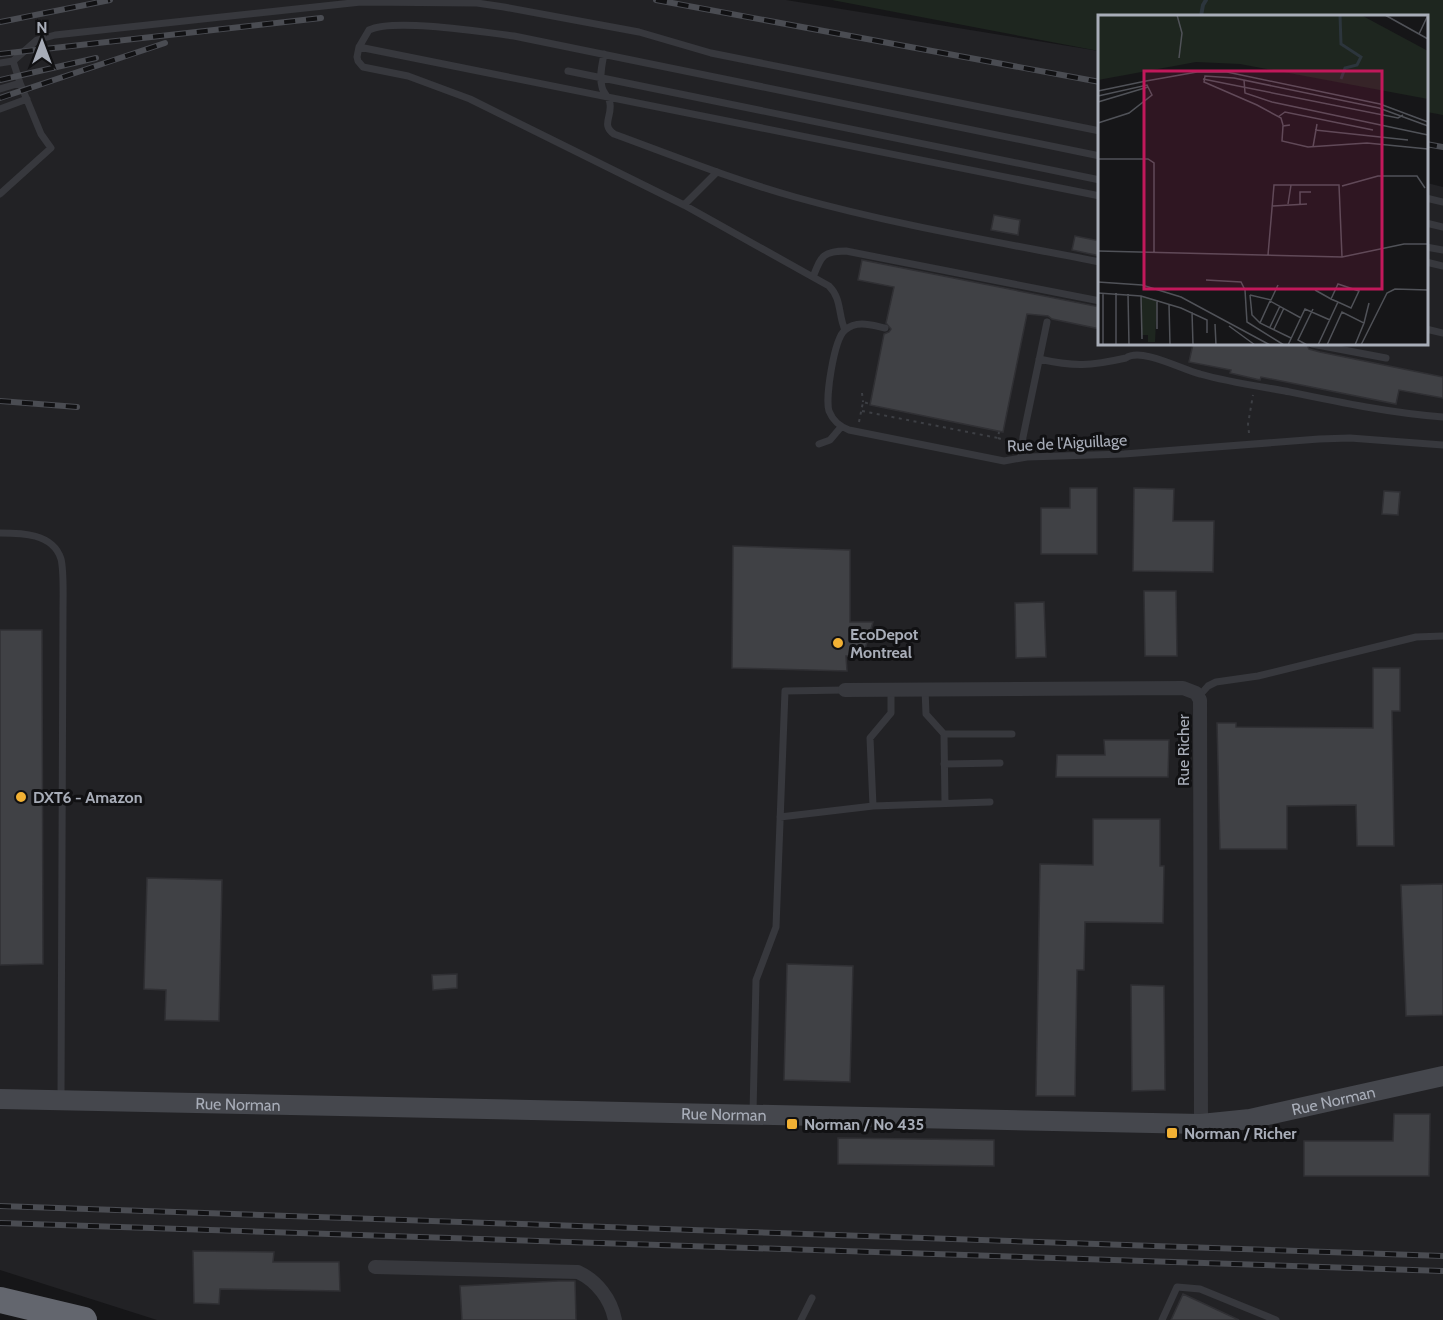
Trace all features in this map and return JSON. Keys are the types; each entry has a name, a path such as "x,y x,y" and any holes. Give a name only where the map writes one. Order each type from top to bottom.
{"highway":[{"path":"0,1300 84,1320"}],"street":[{"name":"Rue Richer","path":"845,690 1183,688 1194,691 1199,696 1201,1124"},
{"name":"Rue Norman","path":"0,1099 1201,1124 1250,1119 1443,1076"},
{"path":"375,1267 578,1272 589,1278 600,1289 609,1302 615,1320"}],"lane":[{"path":"0,63 13,61 37,40 55,35 362,2 477,3 639,32 711,53 1098,130"},
{"path":"845,330 840,319 836,295 830,286 684,205 470,99 408,76 363,67 357,58 359,47 372,28 406,26 514,36 1098,156"},
{"path":"359,47 1098,196"},
{"path":"604,54 601,78 602,87 611,108 606,125 611,133 717,172 821,204 1098,262"},
{"path":"0,194 51,148 41,134 13,61"},
{"path":"568,71 1098,180"},
{"path":"0,88 20,83"},
{"path":"0,109 27,99"},
{"path":"684,205 717,172"},
{"path":"1428,198 1443,202"},
{"path":"1428,223 1443,227"},
{"path":"1428,247 1443,250"},
{"path":"813,277 824,255 846,250 1098,301"},
{"path":"1428,262 1443,266"},
{"path":"1021,458 1047,322"},
{"path":"819,444 830,440 841,427 832,417 828,402 831,371 840,337 845,330 860,324 885,328"},
{"path":"1428,329 1443,333"},
{"path":"1317,345 1386,358"},
{"path":"1039,359 1074,366 1099,364 1130,355 1140,356 1159,359 1211,377 1398,414 1443,417"},
{"name":"Rue de l'Aiguillage","path":"841,427 854,432 996,460 1107,455 1331,439 1443,445"},
{"path":"0,533 25,533 40,537 53,547 61,558 63,611 61,1101"},
{"path":"1199,696 1208,686 1216,682 1258,676 1416,637 1443,636"},
{"path":"873,806 870,738 891,713 891,689"},
{"path":"926,689 926,714 944,734 945,803"},
{"path":"753,1115 756,980 776,927 785,691 845,690"},
{"path":"944,734 1012,734"},
{"path":"944,764 1000,763"},
{"path":"780,817 873,806 990,802"},
{"path":"1162,1320 1177,1287 1200,1289 1275,1320"},
{"path":"801,1320 812,1298"}],"path":[{"path":"1248,424 1253,392"},
{"path":"859,423 864,402 862,393"},
{"path":"864,402 870,404"},
{"path":"862,411 998,438 1022,445"},
{"path":"922,423 923,416"},
{"path":"998,438 999,432"}],"shaded area":[{"path":"0,0 786,0 1098,51 1098,345 1428,345 1428,183 1443,187 1443,1320 157,1320 0,1270"},
{"path":"832,0 1443,0 1443,115 1428,112 1428,15 1098,15 1098,51"}],"building":[{"path":"994,215 1020,220 1018,235 991,230"},
{"path":"1075,236 1098,241 1098,256 1072,250"},
{"path":"862,260 1098,307 1098,329 1052,319 1048,316 1027,314 1003,432 870,405 884,334 891,329 886,323 894,287 858,280"},
{"path":"1193,345 1307,345 1309,349 1320,352 1443,377 1443,398 1399,390 1396,404 1261,377 1260,380 1230,373 1231,370 1189,362"},
{"path":"1070,488 1097,488 1097,554 1041,554 1041,508 1070,508"},
{"path":"1134,488 1174,489 1173,521 1214,521 1213,572 1133,571"},
{"path":"1384,491 1400,492 1398,515 1382,514"},
{"path":"733,546 850,550 850,622 873,622 863,656 846,656 847,671 732,668"},
{"path":"1144,591 1176,591 1177,656 1145,656"},
{"path":"1044,602 1046,657 1016,658 1015,603"},
{"name":"DXT6 - Amazon","path":"0,630 42,630 43,964 0,965"},
{"path":"1373,668 1400,668 1400,711 1392,711 1394,846 1357,846 1356,805 1287,806 1287,849 1220,849 1217,723 1236,723 1236,727 1373,728"},
{"path":"1104,740 1169,740 1168,777 1056,777 1057,755 1105,755"},
{"path":"1093,819 1160,819 1160,866 1164,866 1163,923 1085,922 1084,970 1077,970 1075,1096 1036,1096 1040,864 1093,865"},
{"path":"147,878 222,880 219,1021 165,1020 166,990 144,989"},
{"path":"1443,884 1443,1015 1406,1016 1401,885"},
{"path":"787,964 853,966 850,1082 784,1080"},
{"path":"457,974 457,988 433,990 432,975"},
{"path":"1131,985 1164,986 1165,1090 1132,1091"},
{"path":"1394,1114 1430,1114 1429,1176 1304,1176 1304,1141 1393,1141"},
{"path":"838,1138 994,1140 994,1166 838,1164"},
{"path":"193,1251 274,1252 273,1262 339,1262 340,1291 220,1289 219,1304 194,1303"},
{"path":"575,1281 576,1320 462,1320 460,1286"},
{"path":"1183,1294 1239,1320 1171,1320"}],"waterway":[{"path":"1201,15 1206,0"}],"railway":[{"path":"0,22 110,0"},
{"path":"656,0 1098,82"},
{"path":"0,54 321,18"},
{"path":"0,98 165,43"},
{"path":"0,80 96,58"},
{"path":"1428,144 1443,147"},
{"path":"0,401 77,407"},
{"path":"0,1206 1443,1256"},
{"path":"0,1223 1443,1271"}],"place":[{"name":"EcoDepot Montreal","path":"838,643"},
{"name":"DXT6 - Amazon","path":"21,797"},
{"name":"Norman / No 435","path":"792,1124"},
{"name":"Norman / Richer","path":"1172,1133"}]}
